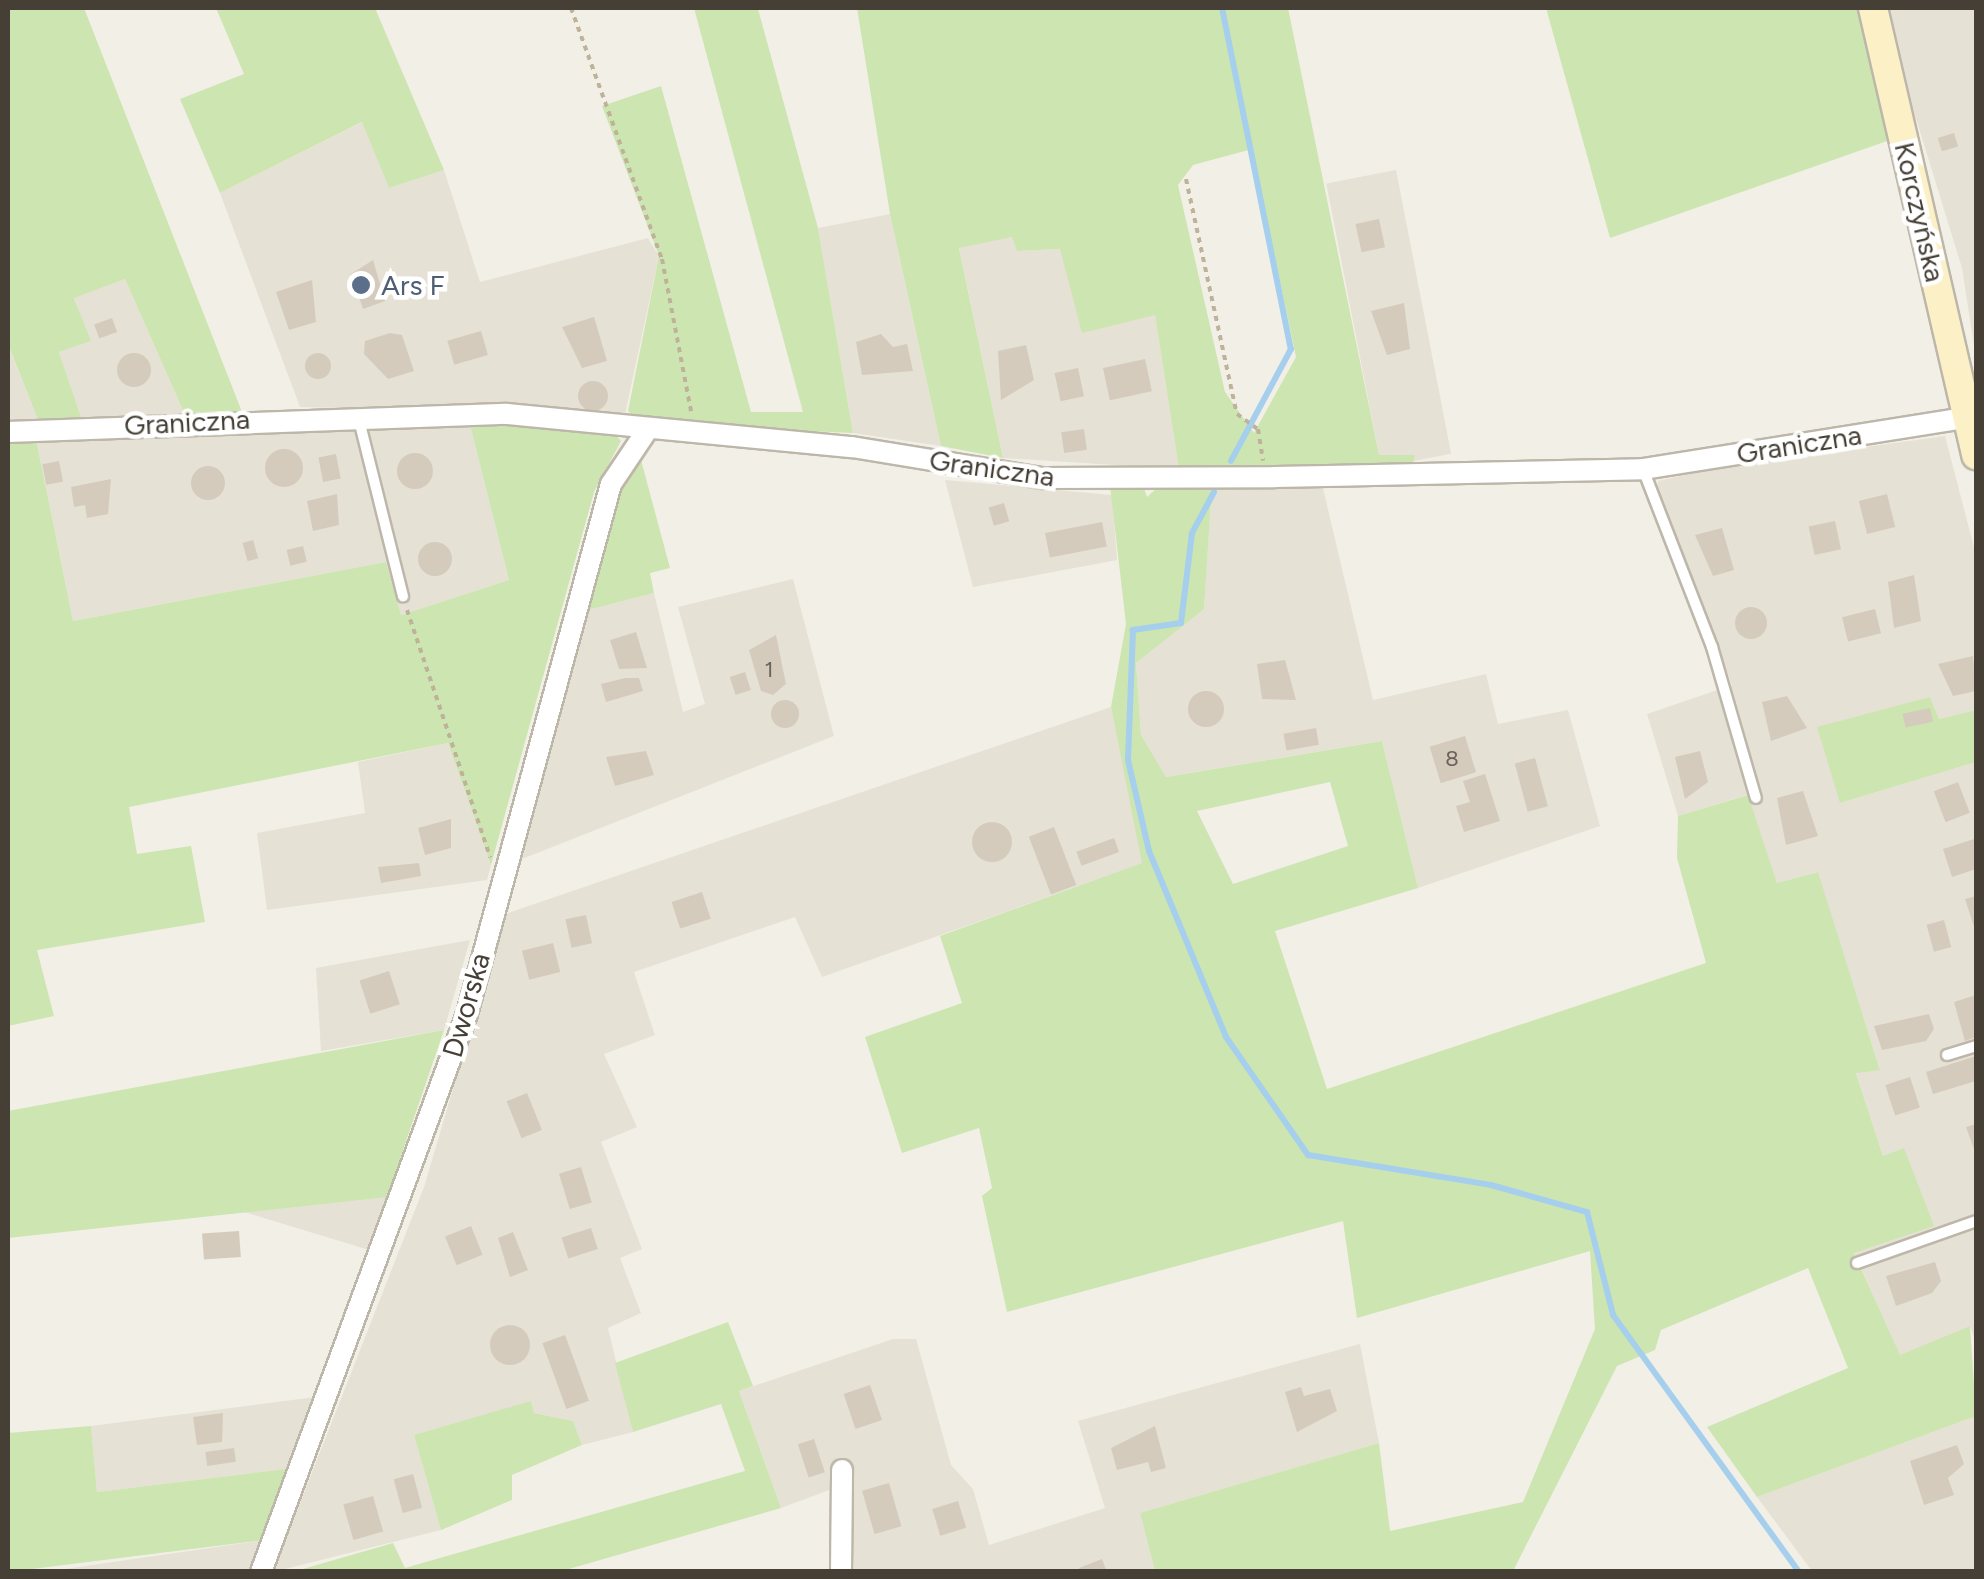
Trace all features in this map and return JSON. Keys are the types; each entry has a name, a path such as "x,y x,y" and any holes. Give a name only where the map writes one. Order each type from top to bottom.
{"main road":[{"name":"Korczyńska","path":"1872,8 1972,416 1976,455"}],"street":[{"name":"Graniczna","path":"8,432 358,415 507,414 646,432 688,430 1042,478 1266,477 1643,468 1972,416"},
{"name":"Dworska","path":"261,1572 467,1014 503,869 611,484 646,432"},
{"path":"841,1572 842,1470"}],"lane":[{"path":"358,415 403,596"},
{"path":"1643,468 1756,798"},
{"path":"1947,1055 1976,1046"},
{"path":"1857,1263 1976,1221"}],"path":[{"path":"571,8 662,259 692,399 688,430"},
{"path":"1186,179 1182,194 1245,420 1258,429 1266,477"},
{"path":"403,596 490,859 503,869"}],"shaded area":[{"path":"1882,8 1976,8 1976,359 1962,268"},
{"path":"363,122 389,188 444,170 480,282 648,238 659,256 625,414 300,407 220,193"},
{"path":"1396,170 1451,454 1381,467 1326,184"},
{"path":"890,214 941,446 853,433 818,228"},
{"path":"1012,237 1018,251 1060,249 1155,315 1179,469 1003,458 959,247"},
{"path":"125,279 185,415 83,423 59,352 90,341 74,297"},
{"path":"8,344 12,355 40,425 8,425"},
{"path":"469,421 509,580 401,615 386,562 73,621 36,439"},
{"path":"1945,436 1976,555 1976,710 1939,719 1930,697 1840,803 1976,762 1976,1344 1970,1326 1900,1356 1854,1252 1933,1225 1903,1149 1883,1156 1856,1072 1880,1069 1817,872 1777,883 1747,795 1678,816 1647,714 1732,685 1657,492 1658,481 1716,468"},
{"path":"945,480 1112,495 1117,560 973,587"},
{"path":"1322,484 1373,700 1486,674 1498,724 1568,710 1600,826 1418,888 1382,741 1165,777 1141,735 1136,663 1204,608 1212,486"},
{"path":"793,579 834,736 522,859 588,610 654,593 683,712 705,704 678,607"},
{"path":"1111,707 1143,863 822,977 795,917 634,972 655,1035 604,1054 637,1127 601,1142 642,1249 620,1258 641,1313 608,1328 633,1432 582,1445 573,1421 534,1413 531,1402 414,1435 441,1530 273,1572 424,1187 505,914"},
{"path":"448,743 491,865 487,880 267,910 257,833 365,813 358,762"},
{"path":"470,940 444,1030 321,1051 316,968"},
{"path":"119,1115 387,1197 371,1251 103,1169"},
{"path":"893,1339 916,1339 951,1465 973,1489 989,1545 1105,1508 1078,1421 1360,1344 1379,1443 1140,1513 1155,1571 846,1571 848,1483 781,1508 739,1391"},
{"path":"315,1397 294,1468 97,1492 91,1426"},
{"path":"1976,1416 1976,1571 1812,1571 1757,1497"},
{"path":"264,1540 250,1571 51,1571"}],"green space":[{"path":"8,8 84,8 242,412 185,415 125,279 74,298 91,341 59,352 83,423 40,425 8,344"},
{"path":"216,8 375,8 444,170 389,188 362,122 220,193 180,99 244,74"},
{"path":"694,8 758,9 818,228 853,433 644,424 628,411 659,256 602,106 661,86 751,412 803,412"},
{"path":"857,8 1288,8 1379,455 1415,455 1412,468 1179,469 1155,315 1082,333 1060,249 1017,251 1012,237 959,248 1003,458 941,446 890,214","holes":["1252,149 1296,357 1254,433 1225,392 1178,185 1193,165"]},
{"path":"1546,8 1857,8 1890,140 1610,238"},
{"path":"469,421 612,431 621,441 594,492 491,865 448,743 129,807 137,854 191,846 205,922 37,950 54,1016 8,1026 8,442 36,439 73,621 386,562 401,615 509,580"},
{"path":"641,460 670,568 650,573 654,593 588,610 619,493"},
{"path":"1143,485 1147,497 1158,487 1212,486 1204,609 1136,663 1141,735 1166,777 1382,741 1418,888 1275,931 1327,1089 1706,963 1677,858 1678,816 1748,795 1777,883 1818,872 1880,1070 1856,1073 1883,1156 1904,1148 1934,1226 1854,1253 1900,1355 1970,1326 1976,1416 1757,1497 1707,1427 1848,1368 1808,1268 1661,1330 1655,1350 1617,1366 1513,1571 1155,1571 1140,1513 1379,1443 1390,1531 1523,1502 1595,1329 1590,1251 1357,1318 1343,1221 1007,1312 982,1196 992,1188 979,1128 902,1153 865,1037 962,1003 940,936 1142,863 1111,707 1126,624 1110,486","holes":["1330,782 1348,846 1233,884 1197,811"]},
{"path":"1930,697 1939,719 1976,710 1976,762 1840,803 1817,727"},
{"path":"444,1030 387,1197 8,1238 8,1111"},
{"path":"728,1322 753,1386 739,1391 781,1508 562,1571 296,1571 393,1543 405,1568 745,1471 721,1404 633,1432 615,1363"},
{"path":"531,1401 534,1413 573,1421 582,1445 512,1475 512,1500 441,1530 414,1435"},
{"path":"91,1426 97,1492 294,1468 264,1540 8,1572 8,1433"}],"building":[{"path":"1954,133 1958,146 1942,151 1938,138"},
{"path":"1379,219 1385,247 1362,252 1356,224"},
{"path":"373,260 385,301 363,309 351,274"},
{"path":"312,280 316,322 289,330 276,292"},
{"path":"1404,303 1410,349 1387,355 1371,311"},
{"path":"594,317 607,361 582,368 562,327"},
{"path":"112,318 117,332 99,339 94,324"},
{"path":"481,331 488,355 454,365 447,341"},
{"path":"390,333 402,335 414,371 388,379 364,354 365,341"},
{"path":"881,334 893,347 907,344 913,371 862,375 856,342"},
{"path":"1026,345 1034,380 1001,400 998,351"},
{"path":"134,353 146,358 151,370 146,382 134,387 122,382 117,370 122,358"},
{"path":"318,353 327,357 331,366 327,375 318,379 309,375 305,366 309,357"},
{"path":"1145,359 1152,391 1110,400 1103,368"},
{"path":"1078,368 1084,396 1061,401 1055,373"},
{"path":"593,381 603,386 608,396 603,406 593,411 583,406 578,396 583,386"},
{"path":"1084,429 1087,450 1064,453 1061,432"},
{"path":"284,449 297,455 303,468 297,481 284,487 271,481 265,468 271,455"},
{"path":"415,453 428,458 433,471 428,484 415,489 402,484 397,471 402,458"},
{"path":"336,454 341,479 323,482 318,457"},
{"path":"59,461 63,482 46,485 42,464"},
{"path":"208,466 220,471 225,483 220,495 208,500 196,495 191,483 196,471"},
{"path":"111,479 108,514 87,518 85,505 74,507 71,487"},
{"path":"337,494 339,525 313,531 307,501"},
{"path":"1887,494 1895,527 1867,534 1859,501"},
{"path":"1004,503 1009,521 994,526 989,507"},
{"path":"1835,521 1841,549 1815,555 1809,527"},
{"path":"1102,522 1107,547 1050,558 1045,533"},
{"path":"1722,528 1734,570 1713,576 1695,535"},
{"path":"253,540 258,558 248,561 242,543"},
{"path":"435,542 447,547 452,559 447,571 435,576 423,571 418,559 423,547"},
{"path":"303,546 307,562 290,566 287,550"},
{"path":"1914,575 1921,621 1894,628 1888,582"},
{"path":"1751,607 1763,611 1767,623 1763,635 1751,639 1739,635 1735,623 1739,611"},
{"path":"1875,609 1881,633 1848,641 1842,617"},
{"path":"636,632 647,668 619,669 610,640"},
{"path":"776,635 786,684 773,695 761,691 749,650"},
{"path":"1973,656 1976,691 1953,696 1938,664"},
{"path":"1285,660 1296,700 1262,699 1257,664"},
{"path":"745,672 751,690 736,695 730,677"},
{"path":"639,678 643,691 606,702 601,684"},
{"path":"1206,691 1219,696 1224,709 1219,722 1206,727 1193,722 1188,709 1193,696"},
{"path":"1787,696 1807,728 1771,741 1762,702"},
{"path":"785,700 795,704 799,714 795,724 785,728 775,724 771,714 775,704"},
{"path":"1930,708 1933,722 1906,728 1903,714"},
{"path":"1316,728 1319,745 1286,750 1284,734"},
{"path":"1465,736 1476,772 1441,783 1430,747"},
{"path":"646,751 654,775 615,786 606,757"},
{"path":"1700,751 1708,782 1685,799 1675,757"},
{"path":"1535,758 1548,806 1528,812 1515,763"},
{"path":"1485,774 1500,821 1464,832 1456,806 1470,802 1463,781"},
{"path":"1958,782 1970,813 1946,822 1934,791"},
{"path":"1803,791 1818,836 1786,845 1777,798"},
{"path":"451,819 451,848 425,855 418,828"},
{"path":"992,822 1006,828 1012,842 1006,856 992,862 978,856 972,842 978,828"},
{"path":"1054,827 1076,885 1051,895 1029,837"},
{"path":"1114,838 1119,852 1082,866 1076,852"},
{"path":"1974,839 1976,869 1952,877 1943,849"},
{"path":"419,863 421,876 381,883 378,867"},
{"path":"702,892 711,919 680,929 672,902"},
{"path":"1976,896 1976,933 1965,899"},
{"path":"586,915 592,943 571,948 565,919"},
{"path":"1944,920 1951,947 1934,952 1927,925"},
{"path":"553,943 560,972 529,980 522,951"},
{"path":"389,971 400,1004 370,1014 360,981"},
{"path":"1976,995 1976,1037 1965,1041 1954,1002"},
{"path":"1929,1014 1934,1029 1926,1041 1882,1050 1874,1026"},
{"path":"1976,1056 1976,1081 1933,1094 1926,1072"},
{"path":"1910,1077 1920,1107 1895,1115 1885,1085"},
{"path":"527,1093 542,1130 522,1138 507,1101"},
{"path":"1976,1124 1976,1155 1966,1127"},
{"path":"581,1167 592,1202 570,1209 559,1174"},
{"path":"471,1226 483,1255 457,1265 445,1236"},
{"path":"591,1228 598,1249 568,1259 562,1238"},
{"path":"239,1231 241,1257 204,1260 202,1234"},
{"path":"513,1232 528,1270 510,1277 498,1238"},
{"path":"1935,1262 1941,1281 1932,1293 1896,1306 1886,1276"},
{"path":"510,1325 524,1331 530,1345 524,1359 510,1365 496,1359 490,1345 496,1331"},
{"path":"565,1335 589,1401 566,1409 542,1343"},
{"path":"870,1385 882,1420 856,1429 844,1394"},
{"path":"1301,1387 1304,1396 1330,1389 1337,1411 1297,1432 1285,1392"},
{"path":"223,1413 222,1442 197,1445 193,1417"},
{"path":"1155,1426 1166,1468 1151,1472 1148,1462 1117,1470 1111,1448"},
{"path":"814,1439 825,1472 809,1478 798,1444"},
{"path":"1957,1445 1964,1464 1948,1478 1954,1495 1924,1505 1910,1461"},
{"path":"234,1448 236,1462 207,1466 205,1452"},
{"path":"413,1474 422,1508 403,1513 394,1479"},
{"path":"889,1483 901,1526 874,1534 862,1491"},
{"path":"373,1496 383,1532 353,1540 343,1505"},
{"path":"958,1501 966,1528 940,1536 932,1509"},
{"path":"1102,1559 1107,1572 1080,1572 1079,1568"}],"waterway":[{"path":"1222,8 1291,349 1231,461"},
{"path":"1214,492 1192,533 1181,623 1133,630 1128,760 1149,851 1226,1037 1308,1155 1491,1185 1587,1212 1613,1315 1799,1572"}],"place":[{"name":"Ars F","path":"361,285"}]}
